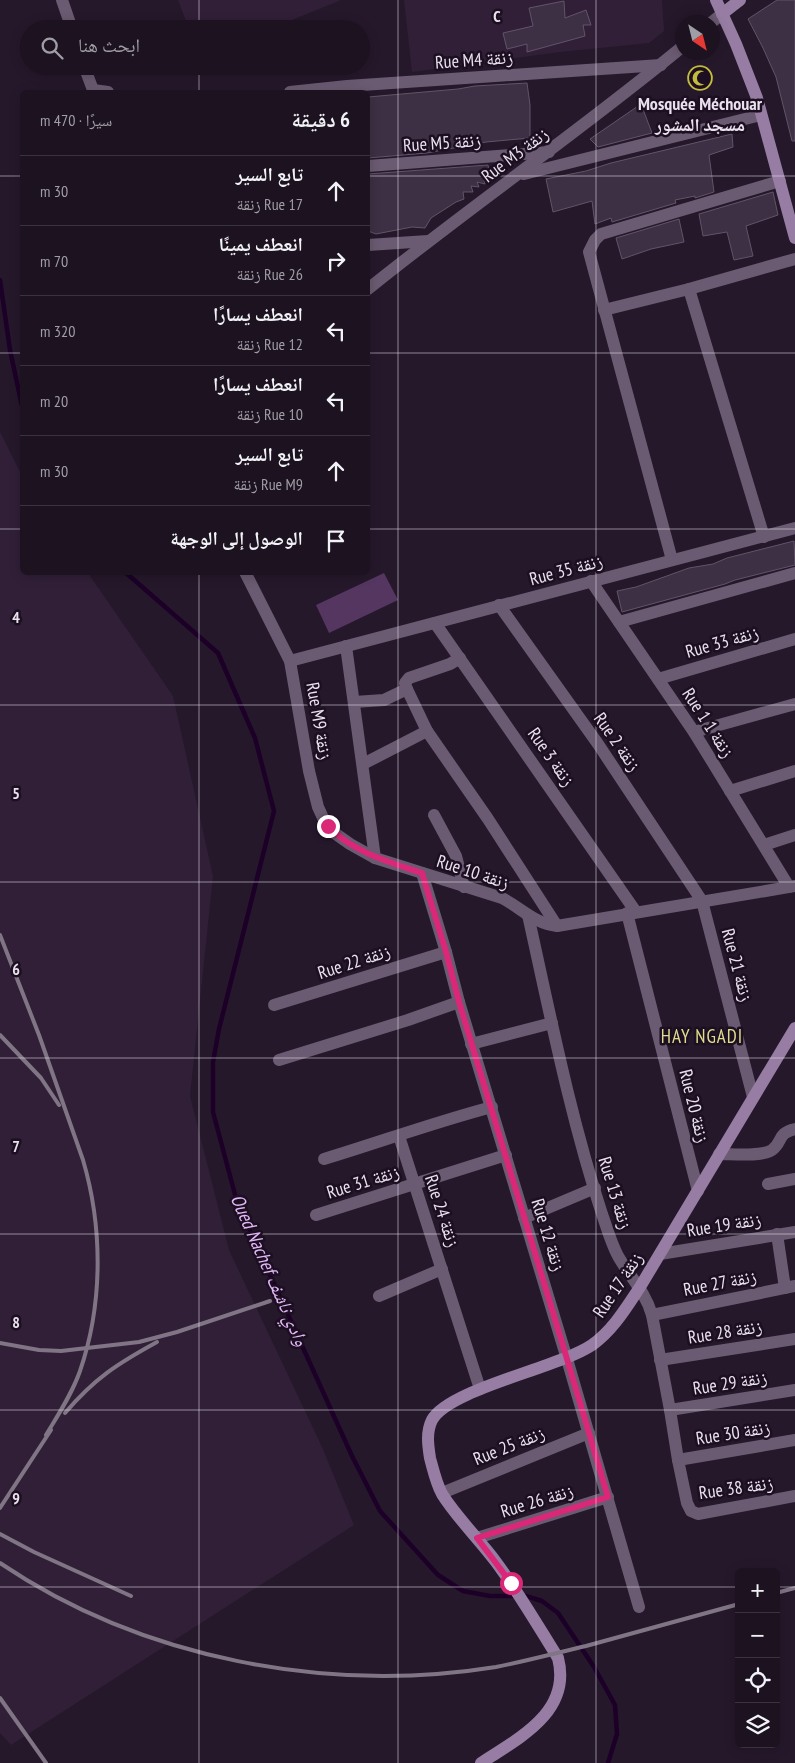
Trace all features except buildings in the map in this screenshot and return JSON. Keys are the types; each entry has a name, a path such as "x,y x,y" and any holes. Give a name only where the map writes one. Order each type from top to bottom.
{"street":[{"path":"62,0 69,20"},
{"path":"716,0 717,15"},
{"path":"720,16 740,0"},
{"path":"720,24 750,79 795,238"},
{"name":"Rue M3 زنقة","path":"370,286 549,152 675,53"},
{"name":"Rue M4 زنقة","path":"328,90 661,65"},
{"path":"87,75 93,90"},
{"path":"517,176 761,115"},
{"name":"Rue M5 زنقة","path":"370,166 549,152"},
{"path":"672,560 589,252 595,240 601,234 780,181"},
{"path":"370,245 428,241"},
{"path":"604,310 689,289 795,259"},
{"path":"689,289 764,537"},
{"name":"Rue 35 زنقة","path":"290,661 795,528"},
{"path":"619,622 795,573"},
{"name":"Rue M9 زنقة","path":"247,575 290,661 318,808 332,832 375,858"},
{"name":"Rue 1 زنقة 1","path":"591,581 694,732 764,845 792,886"},
{"name":"Rue 2 زنقة","path":"499,605 598,744 702,901"},
{"name":"Rue 3 زنقة","path":"435,622 632,913"},
{"name":"Rue 33 زنقة","path":"658,679 795,639"},
{"path":"346,646 375,858"},
{"path":"460,658 450,664 409,678 405,683 406,689 427,731 488,819 557,926 792,886"},
{"path":"354,702 384,700 406,689"},
{"path":"694,732 795,704"},
{"path":"363,764 427,731"},
{"path":"730,790 795,771"},
{"path":"434,815 456,856 464,887"},
{"path":"764,845 795,835"},
{"name":"Rue 10 زنقة","path":"375,858 502,898 541,922 557,926"},
{"name":"Rue 12 زنقة","path":"422,873 471,1044 492,1107 639,1606"},
{"name":"Rue 21 زنقة","path":"702,901 753,1097"},
{"name":"Rue 20 زنقة","path":"632,913 698,1191"},
{"name":"Rue 13 زنقة","path":"528,914 580,1137 613,1246 649,1303 687,1503"},
{"name":"Rue 22 زنقة","path":"274,1005 446,952"},
{"path":"279,1060 459,1002"},
{"path":"471,1044 552,1023"},
{"name":"Rue 17 زنقة","path":"481,1763 523,1736 541,1720 558,1693 561,1672 558,1658 511,1583 442,1493 432,1468 429,1449 429,1428 436,1414 454,1401 567,1359 591,1345 617,1321 640,1287 795,1028"},
{"path":"324,1159 492,1107"},
{"path":"719,1154 764,1153 775,1146 783,1134 795,1130"},
{"name":"Rue 24 زنقة","path":"399,1136 480,1390"},
{"name":"Rue 31 زنقة","path":"316,1215 506,1155"},
{"path":"768,1184 795,1179"},
{"path":"524,1218 595,1188"},
{"name":"Rue 19 زنقة","path":"660,1254 795,1232"},
{"path":"778,1234 790,1287"},
{"path":"378,1296 442,1269"},
{"name":"Rue 27 زنقة","path":"652,1315 790,1287"},
{"name":"Rue 28 زنقة","path":"660,1360 795,1339"},
{"name":"Rue 29 زنقة","path":"670,1410 795,1390"},
{"name":"Rue 25 زنقة","path":"442,1493 589,1433"},
{"name":"Rue 30 زنقة","path":"678,1460 795,1440"},
{"name":"Rue 38 زنقة","path":"687,1503 691,1511 698,1514 795,1496"},
{"name":"Rue 26 زنقة","path":"477,1538 608,1497"}],"shaded area":[{"path":"178,0 341,0 292,20 186,20"},
{"path":"404,0 662,0 664,31 649,43 560,52 412,72"},
{"path":"0,432 20,472 20,575 89,575 173,696 213,876 190,1096 229,1250 322,1447 354,1525 11,1745 0,1733"},
{"path":"384,573 398,600 329,633 316,605"}],"waterway":[{"name":"Oued Nachef وادي ناشف","path":"0,280 10,350 20,397"},
{"name":"Oued Nachef وادي ناشف","path":"128,575 218,653 255,738 274,811 219,1029 213,1062 213,1112 237,1202 352,1456 380,1511 438,1575 463,1591 490,1596 526,1596 542,1601 558,1613 594,1667 615,1705 617,1734 608,1763"}],"railway":[{"path":"0,935 39,1035 83,1160 90,1186 97,1239 96,1293 88,1345 73,1388 46,1435"},
{"path":"0,1035 41,1078 59,1105"},
{"path":"0,1343 39,1350 61,1351 139,1342 177,1332 270,1301"},
{"path":"65,1413 86,1390 107,1373 157,1342"},
{"path":"0,1508 51,1430"},
{"path":"0,1534 34,1552 131,1596"},
{"path":"0,1563 55,1596 114,1624 175,1645 238,1661 302,1671 367,1676 432,1674 496,1667 586,1646 735,1605"},
{"path":"780,1592 795,1588"},
{"path":"0,1698 46,1763"}],"place":[{"name":"Mosquée Méchouar مسجد المشور","path":"700,78"}],"district":[{"name":"HAY NGADI","path":"702,1036"}],"route":[{"path":"328,826 332,832 375,858 422,873 471,1044 492,1107 608,1497 477,1538 511,1583"}]}
